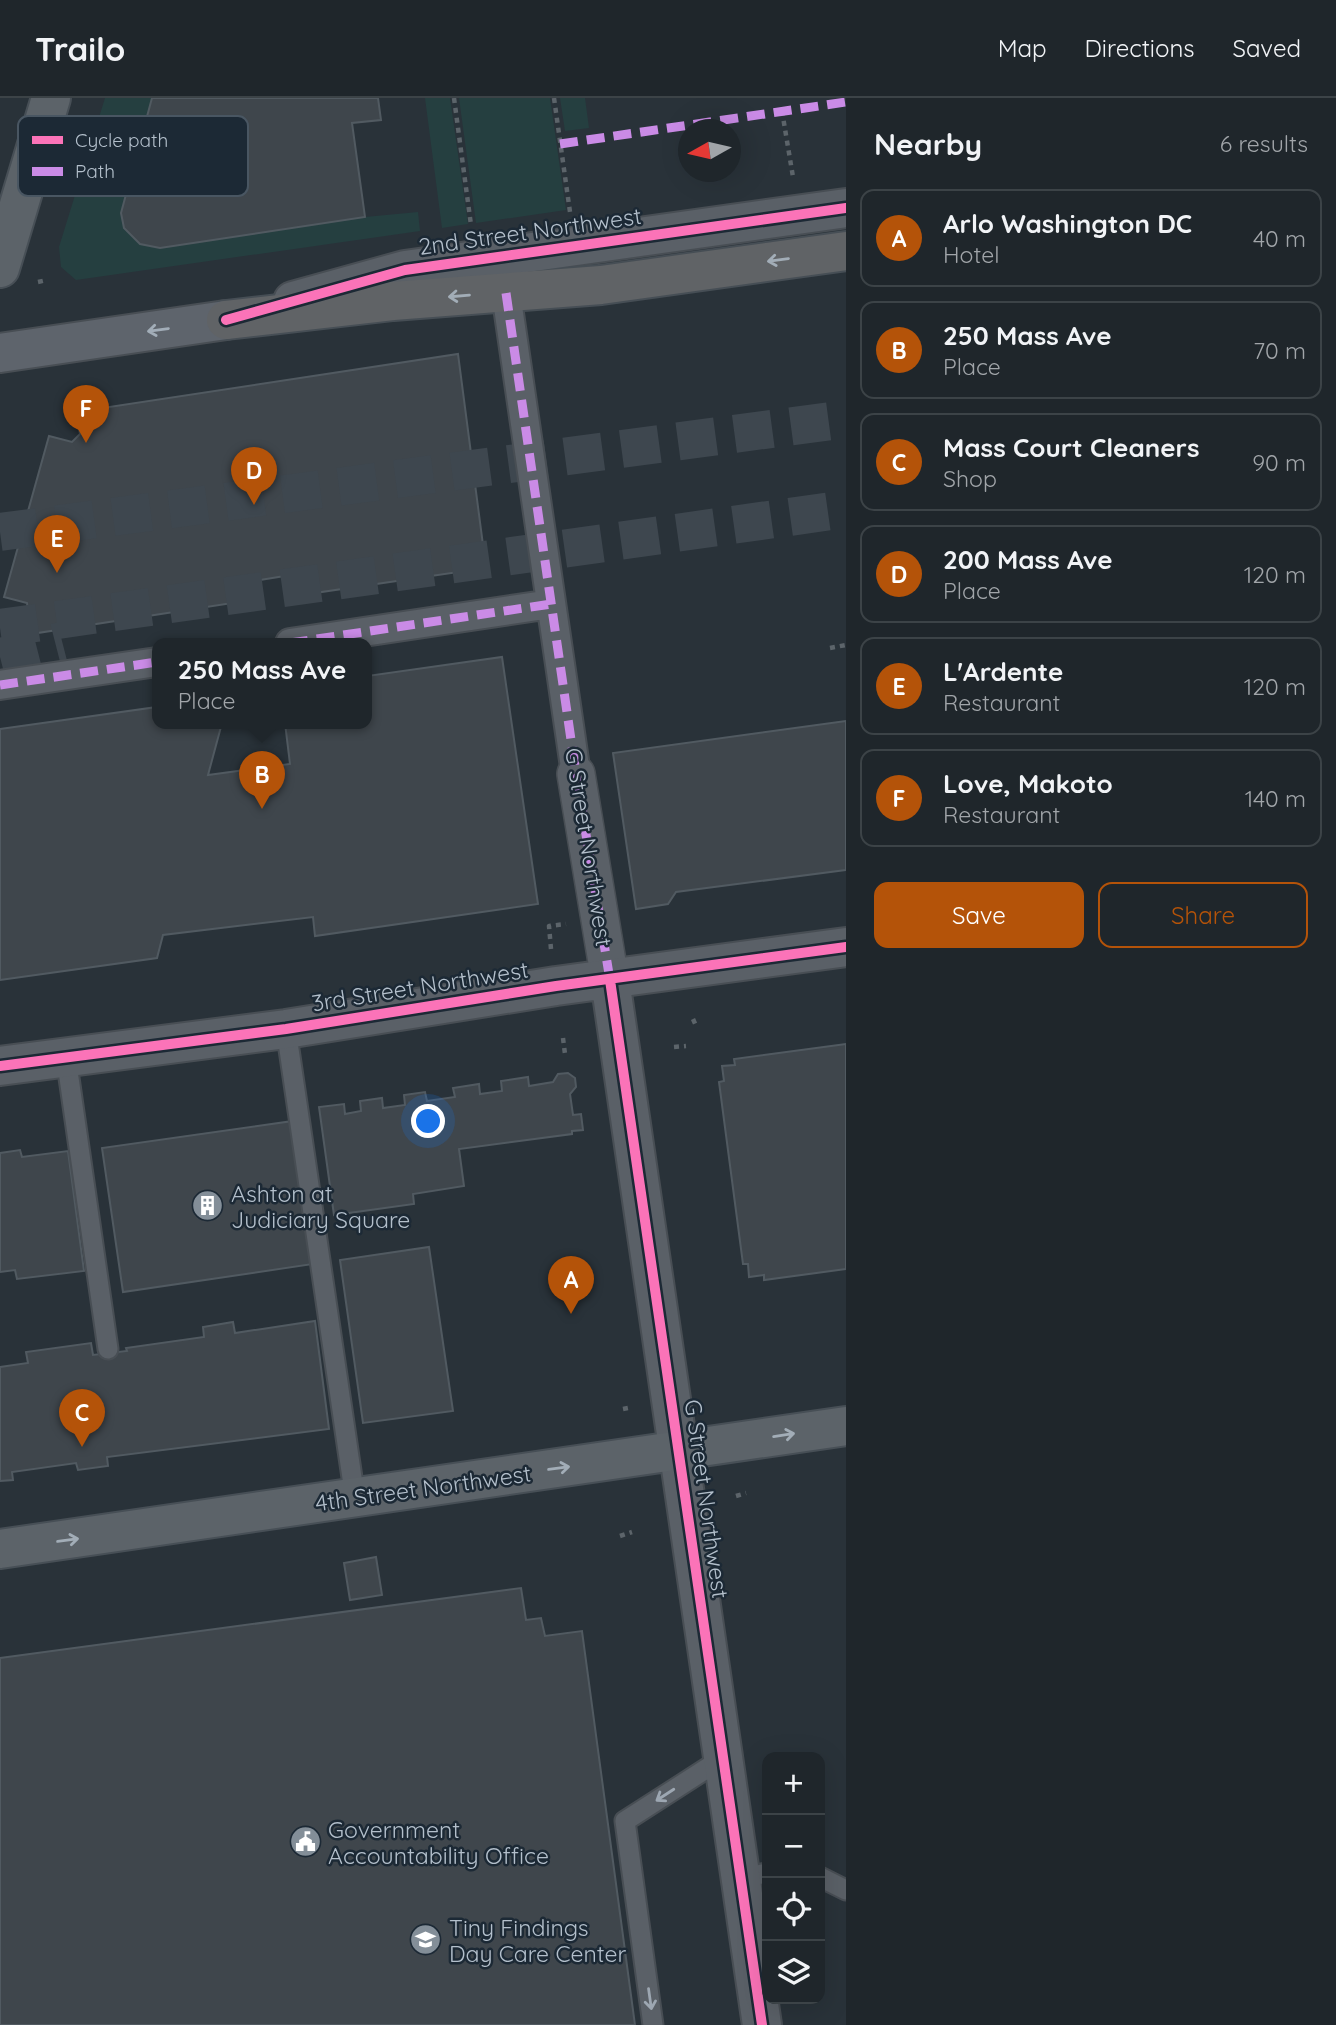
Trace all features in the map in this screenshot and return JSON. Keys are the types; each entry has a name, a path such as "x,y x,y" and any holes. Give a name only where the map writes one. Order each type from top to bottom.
{"highway":[{"path":"226,320 393,301 601,285 846,251"}],"main road":[{"path":"46,116 51,98"},
{"path":"0,268 22,196"},
{"name":"2nd Street Northwest","path":"0,353 226,320"},
{"name":"4th Street Northwest","path":"0,1549 846,1426"}],"street":[{"name":"2nd Street Northwest","path":"226,320 405,270 846,208"},
{"name":"G Street Northwest","path":"506,293 576,774 610,979 723,1758 754,1875 762,2025"},
{"path":"323,638 551,604"},
{"path":"0,685 152,663"},
{"name":"3rd Street Northwest","path":"0,1066 286,1029 610,979 846,947"}],"lane":[{"path":"286,1029 355,1498"},
{"path":"66,1058 108,1349"},
{"path":"653,2025 625,1821 723,1758"},
{"path":"822,1878 846,1890"}],"path":[{"path":"454,98 472,231"},
{"path":"554,98 571,218"},
{"path":"782,111 794,186"},
{"path":"38,282 47,281"},
{"path":"830,648 846,645"},
{"path":"551,951 549,926 567,924"},
{"path":"693,1019 697,1028"},
{"path":"563,1038 565,1054"},
{"path":"674,1047 686,1046"},
{"path":"736,1496 746,1493"},
{"path":"620,1536 632,1532"}],"green space":[{"path":"105,98 152,98 147,116 99,116"},
{"path":"425,98 450,98 468,224 442,228"},
{"path":"459,98 550,98 566,210 476,223"},
{"path":"560,98 585,98 589,128 565,131"},
{"path":"75,196 126,196 121,213 129,233 144,245 160,248 365,217 418,212 420,231 76,280 61,267 59,247"}],"building":[{"path":"152,98 378,98 381,120 352,123 365,217 160,248 140,244 124,228 121,213 126,196 248,196 248,116 147,116"},
{"path":"458,354 486,568 294,596 291,575 248,582 252,600 31,634 27,603 4,597 49,436 72,442 80,434 76,412"},
{"path":"502,657 538,904 315,936 313,917 163,935 157,958 0,980 0,729 152,708 152,729 220,729 208,775 290,764 286,729 372,729 372,675"},
{"path":"846,721 846,870 676,892 668,904 636,909 613,753"},
{"path":"846,1044 846,1269 764,1280 764,1275 749,1277 748,1264 743,1264 719,1082 724,1081 722,1066 735,1065 734,1059"},
{"path":"568,1073 575,1078 576,1087 570,1094 573,1115 581,1114 583,1130 572,1131 572,1134 459,1149 464,1186 413,1194 414,1204 334,1215 319,1107 344,1104 345,1114 361,1111 360,1101 382,1098 383,1108 405,1105 404,1095 425,1092 427,1101 455,1097 453,1088 479,1084 480,1094 502,1091 501,1081 528,1077 529,1086 553,1082 558,1074"},
{"name":"Ashton at Judiciary Square","path":"293,1121 313,1264 123,1292 102,1148"},
{"path":"20,1150 22,1157 68,1151 84,1271 17,1279 15,1270 0,1272 0,1153"},
{"path":"429,1247 453,1411 363,1423 340,1260"},
{"path":"315,1321 329,1429 107,1457 108,1466 78,1470 76,1463 12,1472 13,1480 0,1481 0,1367 28,1363 26,1352 91,1343 93,1355 204,1337 203,1327 233,1322 235,1333"},
{"path":"376,1557 382,1595 350,1600 344,1563"},
{"name":"Government Accountability Office","path":"521,1588 526,1620 541,1618 545,1636 582,1631 635,2025 0,2025 0,1658"}],"tunnel":[{"path":"0,532 846,419"},
{"path":"0,628 846,509"},
{"path":"0,657 62,641"}],"marked path":[{"path":"560,144 846,102"},
{"path":"506,293 576,774 610,980"},
{"path":"323,638 551,604"},
{"path":"0,685 152,663"}],"cycle path":[{"path":"226,320 405,270 846,208"},
{"path":"0,1066 286,1029 556,986 846,947"},
{"path":"610,980 762,2025"}],"place":[{"name":"Love, Makoto","path":"86,443"},
{"name":"200 Mass Ave","path":"254,505"},
{"name":"L'Ardente","path":"57,573"},
{"name":"250 Mass Ave","path":"262,809"},
{"name":"Ashton at Judiciary Square","path":"208,1206"},
{"name":"Arlo Washington DC","path":"571,1314"},
{"name":"Mass Court Cleaners","path":"82,1447"},
{"name":"Government Accountability Office","path":"305,1842"},
{"name":"Tiny Findings Day Care Center","path":"426,1940"}]}
